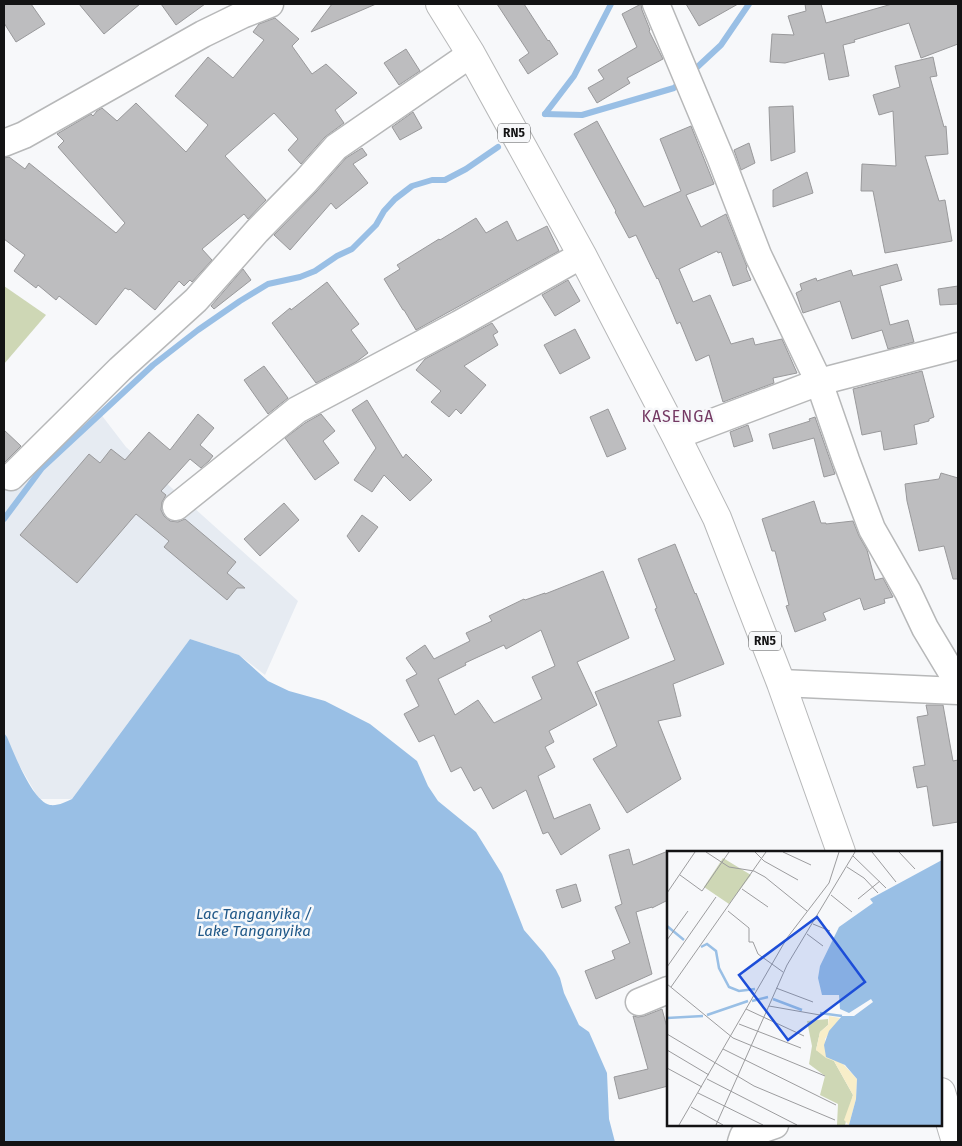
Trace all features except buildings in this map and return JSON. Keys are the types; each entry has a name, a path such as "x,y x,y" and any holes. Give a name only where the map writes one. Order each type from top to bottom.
{"highway":[{"name":"RN5","path":"440,4 471,54 582,256 717,518 781,683 841,851"},
{"path":"942,1095 956,1142"}],"street":[{"path":"4,144 24,135 211,30 270,4"},
{"path":"656,4 721,159 758,255 819,382 872,529 908,592 925,628 958,683"},
{"path":"12,477 120,369 196,300 257,231 336,147 471,54"},
{"path":"176,507 297,410 451,329 582,256"},
{"path":"676,436 819,382 958,346"},
{"path":"781,683 958,691"},
{"path":"640,1002 667,990"},
{"path":"741,1142 743,1136 772,1126"}],"shaded area":[{"path":"90,400 126,447 298,601 265,675 239,655 190,639 72,799 39,799 4,739 4,488"}],"green space":[{"path":"4,286 46,315 4,364"}],"water":[{"name":"Lac Tanganyika / Lake Tanganyika","path":"190,639 239,655 268,681 289,691 325,701 370,724 417,761 428,786 438,801 476,832 502,874 524,930 556,970 579,1025 589,1032 607,1073 609,1119 615,1142 4,1142 4,733 30,786 43,802 56,805 72,799"}],"waterway":[{"path":"545,114 574,76 611,4"},
{"path":"692,72 721,45 749,4"},
{"path":"545,114 582,115 674,88 682,80"},
{"path":"4,519 42,468 153,365 198,330 268,284 300,277 315,271 337,256 352,249 376,225 384,211 395,199 412,186 432,180 445,180 466,169 498,147"}],"district":[{"name":"KASENGA","path":"678,416"}]}
